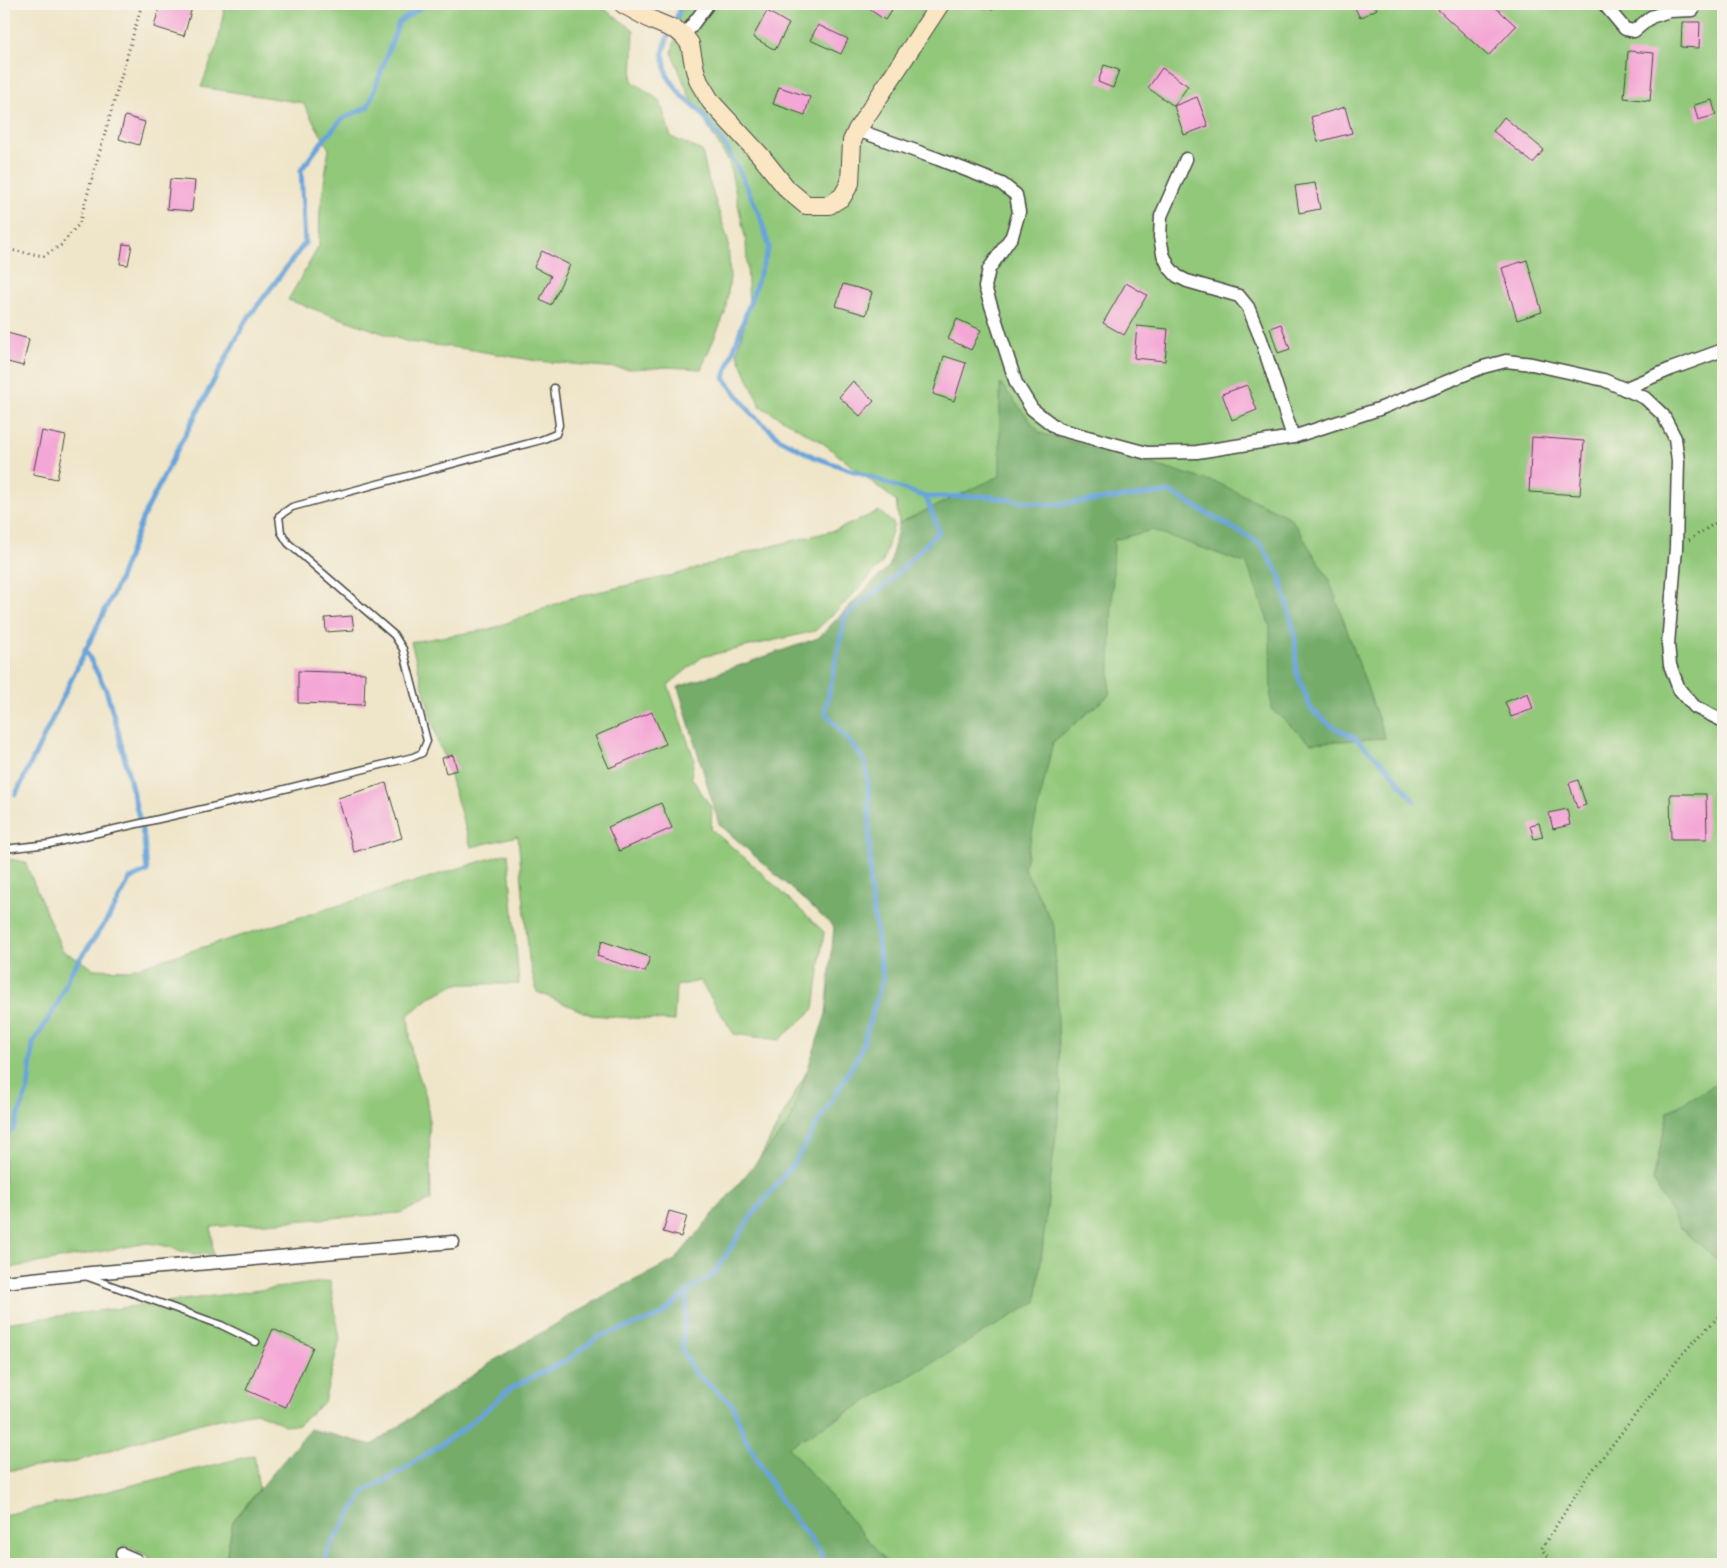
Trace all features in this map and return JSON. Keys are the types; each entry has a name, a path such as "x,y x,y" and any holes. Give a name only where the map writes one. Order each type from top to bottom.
{"street":[{"path":"623,4 681,33 690,44 699,82 711,102 788,190 806,205 830,205 842,197 850,183 852,140 857,130 940,4"},
{"path":"681,33 708,4"},
{"path":"1604,4 1628,31 1634,31 1651,17 1669,11 1693,10"},
{"path":"857,130 1002,184 1016,195 1019,212 1012,236 988,269 985,287 1016,384 1032,408 1058,429 1147,453 1197,452 1293,436 1379,409 1484,367 1506,361 1532,364 1604,380 1645,398 1663,415 1675,438 1678,461 1676,548 1668,644 1670,665 1679,689 1695,707 1723,721"},
{"path":"1186,159 1161,216 1160,237 1163,254 1176,276 1239,296 1248,307 1261,338 1293,436"},
{"path":"1624,389 1723,350"},
{"path":"4,1282 453,1242"},
{"path":"122,1554 136,1560 134,1564"}],"lane":[{"path":"4,849 49,844 216,806 413,757 422,753 427,741 403,649 399,641 288,543 282,532 279,516 292,507 541,440 556,434 559,425 554,388"},
{"path":"80,1274 221,1325 256,1342"}],"path":[{"path":"4,249 44,256 61,245 79,224 142,4"},
{"path":"1676,548 1723,518"},
{"path":"1554,1564 1542,1548 1585,1480 1683,1353 1723,1312"}],"green space":[{"path":"225,4 597,4 634,30 632,81 660,101 671,137 702,151 708,178 728,240 730,278 725,313 701,369 668,367 630,369 537,361 467,349 408,342 288,300 319,246 320,210 329,149 303,103 201,87 218,43"},
{"path":"682,4 1723,4 1723,1564 829,1564 687,1275 762,1154 826,1036 903,550 896,501 823,443 760,406 737,353 749,307 746,241 729,162 689,95 672,53"},
{"path":"1000,383 1040,433 1218,483 1291,518 1329,579 1385,738 1311,743 1271,709 1270,626 1247,564 1152,530 1114,540 1109,695 1053,742 1024,868 1054,926 1061,1092 1036,1302 788,1447 889,1564 225,1564 233,1521 310,1429 372,1445 498,1358 611,1292 675,1260 790,1122 826,1014 834,927 719,824 678,687 818,638 890,565 899,523 1000,476"},
{"path":"879,511 894,524 883,562 850,598 815,631 702,657 668,685 694,759 691,777 712,808 711,829 753,865 824,932 814,1009 779,1040 734,1034 700,981 676,986 674,1021 591,1015 537,992 529,960 518,836 471,847 442,750 439,746 411,642 491,629 571,598 678,574 752,551 836,530"},
{"path":"508,853 519,984 457,984 432,996 408,1015 412,1056 426,1096 429,1117 431,1200 400,1213 211,1227 213,1254 191,1254 162,1245 147,1243 4,1269 4,858 25,862 62,950 94,969 129,970"},
{"path":"1723,1080 1723,1264 1679,1227 1653,1180 1668,1112"},
{"path":"330,1281 340,1339 324,1402 299,1424 288,1426 256,1412 209,1421 150,1437 75,1462 4,1471 4,1323"},
{"path":"254,1455 259,1489 233,1521 225,1564 147,1564 150,1557 124,1545 117,1564 4,1564 4,1515 69,1501"}],"building":[{"path":"160,4 193,4 184,36 154,27"},
{"path":"864,4 896,4 885,20"},
{"path":"968,4 994,4 993,10"},
{"path":"1353,4 1374,4 1377,9 1360,18"},
{"path":"1441,4 1492,4 1516,26 1488,56 1436,8"},
{"path":"767,11 789,24 775,50 753,37"},
{"path":"1682,22 1700,22 1699,48 1681,47"},
{"path":"818,25 848,39 841,54 810,40"},
{"path":"1628,51 1654,53 1650,101 1624,98"},
{"path":"1104,65 1119,70 1113,88 1098,82"},
{"path":"1162,68 1188,86 1174,106 1148,88"},
{"path":"779,87 810,97 805,115 773,104"},
{"path":"1197,97 1208,126 1184,135 1174,106"},
{"path":"1712,100 1716,115 1698,120 1694,105"},
{"path":"1345,107 1352,133 1318,142 1311,117"},
{"path":"125,116 145,122 139,145 119,139"},
{"path":"1504,117 1544,150 1533,163 1493,131"},
{"path":"170,179 195,181 192,211 167,209"},
{"path":"1315,183 1320,209 1299,213 1295,186"},
{"path":"123,244 132,245 128,265 120,264"},
{"path":"542,251 570,265 551,305 540,299 551,276 534,267"},
{"path":"1527,260 1542,312 1517,320 1502,268"},
{"path":"1126,283 1147,295 1124,335 1103,323"},
{"path":"843,284 872,292 866,315 836,306"},
{"path":"957,319 981,330 971,350 948,339"},
{"path":"1281,324 1290,349 1278,353 1270,328"},
{"path":"1137,326 1168,329 1165,361 1134,358"},
{"path":"4,332 29,339 23,366 4,361"},
{"path":"944,356 966,363 954,401 933,394"},
{"path":"853,381 874,401 860,416 839,397"},
{"path":"1247,385 1257,410 1232,420 1222,394"},
{"path":"42,431 66,436 57,479 33,474"},
{"path":"1532,437 1584,441 1580,495 1529,492"},
{"path":"352,616 354,630 326,632 325,618"},
{"path":"298,671 365,673 364,705 298,703"},
{"path":"1528,693 1533,709 1511,717 1505,702"},
{"path":"652,712 666,744 609,768 595,736"},
{"path":"453,755 457,770 446,773 442,758"},
{"path":"1578,780 1586,805 1577,808 1569,783"},
{"path":"386,783 402,838 354,852 338,798"},
{"path":"1670,794 1706,794 1707,839 1671,839"},
{"path":"661,803 672,828 619,851 608,827"},
{"path":"1567,809 1570,825 1553,829 1549,813"},
{"path":"1539,823 1543,837 1534,839 1530,825"},
{"path":"602,941 650,957 645,972 597,956"},
{"path":"669,1211 687,1216 681,1237 663,1232"},
{"path":"273,1329 313,1347 286,1407 246,1390"}],"waterway":[{"path":"16,794 119,581 143,517 176,452 245,322 305,243 301,170 342,119 368,107 399,22 426,4"},
{"path":"679,4 679,12 663,53 667,75 681,95 701,112 726,147 760,216 769,247 724,378 752,414 780,439 814,457 926,497 983,496 1051,505 1170,492 1261,544 1280,576 1295,636 1296,671 1311,709 1330,725 1355,738 1388,768 1414,801"},
{"path":"324,1564 328,1550 364,1492 403,1470 462,1430 511,1388 567,1360 598,1337 660,1316 688,1291 713,1275 752,1215 794,1163 860,1053 883,978 870,887 869,793 865,761 825,712 845,616 887,584 939,531 926,497"},
{"path":"4,1137 14,1128 28,1089 33,1043 57,1005 71,972 109,917 130,879 147,871 144,839 117,727 106,690 85,649"},
{"path":"688,1291 682,1349 693,1371 732,1404 746,1440 782,1503 819,1550 826,1564"}]}
